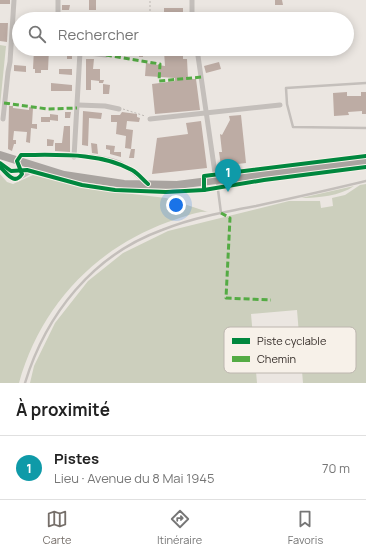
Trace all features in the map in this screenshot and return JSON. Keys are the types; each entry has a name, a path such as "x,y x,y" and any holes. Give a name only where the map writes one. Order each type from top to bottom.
{"main road":[{"path":"0,155 64,175 87,179 124,184 177,185 366,161"}],"street":[{"path":"13,12 14,0"},
{"path":"58,0 58,12"},
{"path":"192,0 192,12"},
{"path":"3,119 12,31"},
{"path":"74,157 78,105 78,56"},
{"path":"198,56 216,180"},
{"path":"78,105 105,106 119,109"},
{"path":"150,119 207,113 229,109 280,105"},
{"path":"20,177 22,170 17,161 21,155 74,157 117,162 134,171 148,184"},
{"path":"0,167 9,178 14,179 38,167"}],"lane":[{"path":"366,83 286,88 287,104 293,127 366,128"},
{"path":"280,105 287,104"},
{"path":"216,180 221,213"},
{"path":"26,383 39,346 51,323 71,295 93,272 126,248 150,235 184,222 366,182"}],"path":[{"path":"150,0 150,12"},
{"path":"119,109 141,113 150,119"}],"green space":[{"path":"0,45 6,46 0,106"},
{"path":"0,174 7,182 13,184 33,175 90,189 166,198 208,212 199,212 188,215 141,234 116,248 94,265 74,284 56,306 28,355 19,383 0,383"},
{"path":"366,184 366,383 303,383 302,373 356,373 356,327 298,327 297,310 251,314 252,327 224,327 224,373 256,373 257,383 30,383 34,366 55,323 88,281 123,253 168,231 289,201 320,201 321,208 333,206 332,198 345,195 360,185"},
{"path":"354,186 336,194 322,197 301,198"}],"building":[{"path":"0,0 10,0 10,4 0,4"},
{"path":"89,0 96,0 96,10 89,10"},
{"path":"275,0 282,0 283,5 275,5"},
{"path":"62,5 70,5 69,10 62,10"},
{"path":"164,8 183,8 183,12 164,12"},
{"path":"0,23 8,23 7,42 0,41"},
{"path":"34,56 49,56 48,70 41,70 41,73 35,73 35,69 33,69"},
{"path":"67,56 72,56 72,59 67,59"},
{"path":"164,56 183,56 183,59 187,59 188,79 196,79 200,110 155,114 152,84 175,81 175,78 145,76 146,63 165,66"},
{"path":"86,59 94,59 93,69 100,69 100,80 104,80 103,83 99,83 99,81 91,80 91,90 86,90"},
{"path":"219,62 221,69 206,73 204,66"},
{"path":"14,65 26,66 26,72 14,71"},
{"path":"59,69 72,69 72,75 59,74"},
{"path":"51,83 72,85 72,91 51,91"},
{"path":"103,84 110,85 109,94 103,94"},
{"path":"347,92 347,96 361,96 361,92 366,92 366,114 362,114 362,111 348,112 349,115 334,116 333,93"},
{"path":"9,106 29,110 29,107 33,108 32,124 37,124 37,129 31,128 30,143 26,142 27,132 14,131 13,140 16,140 16,144 14,144 12,151 8,149"},
{"path":"83,111 102,113 101,119 89,118 88,146 82,145"},
{"path":"65,112 71,112 70,118 65,118"},
{"path":"122,112 137,114 137,117 140,118 139,122 127,121 126,129 133,130 131,149 125,148 126,136 116,134 117,122 111,122 111,115 120,115"},
{"path":"50,114 58,115 58,121 50,120 50,122 41,122 41,117 50,117"},
{"path":"241,115 246,163 221,166 219,152 222,152 220,134 222,135 230,120 229,116"},
{"path":"201,121 207,168 152,174 157,138 188,134 186,123"},
{"path":"64,126 70,126 70,152 55,151 55,143 62,143"},
{"path":"47,139 54,140 53,146 47,146"},
{"path":"91,143 97,144 98,154 92,153"},
{"path":"106,145 115,146 114,152 121,152 121,157 110,154 110,150 106,149"},
{"path":"131,149 135,149 134,158 129,158"}],"marked path":[{"path":"112,56 160,64 159,81 202,77"},
{"path":"4,103 48,109 77,108"},
{"path":"221,213 230,218 226,298 271,300"}],"cycle path":[{"path":"0,167 13,179 16,179 22,174 17,161 21,155 64,155 92,157 120,164 132,170 148,184"},
{"path":"204,190 204,176 366,156"},
{"path":"0,163 11,171 27,170 82,185 115,190 166,192 204,190 264,180 366,167"}],"place":[{"name":"Pistes","path":"228,192"}]}
